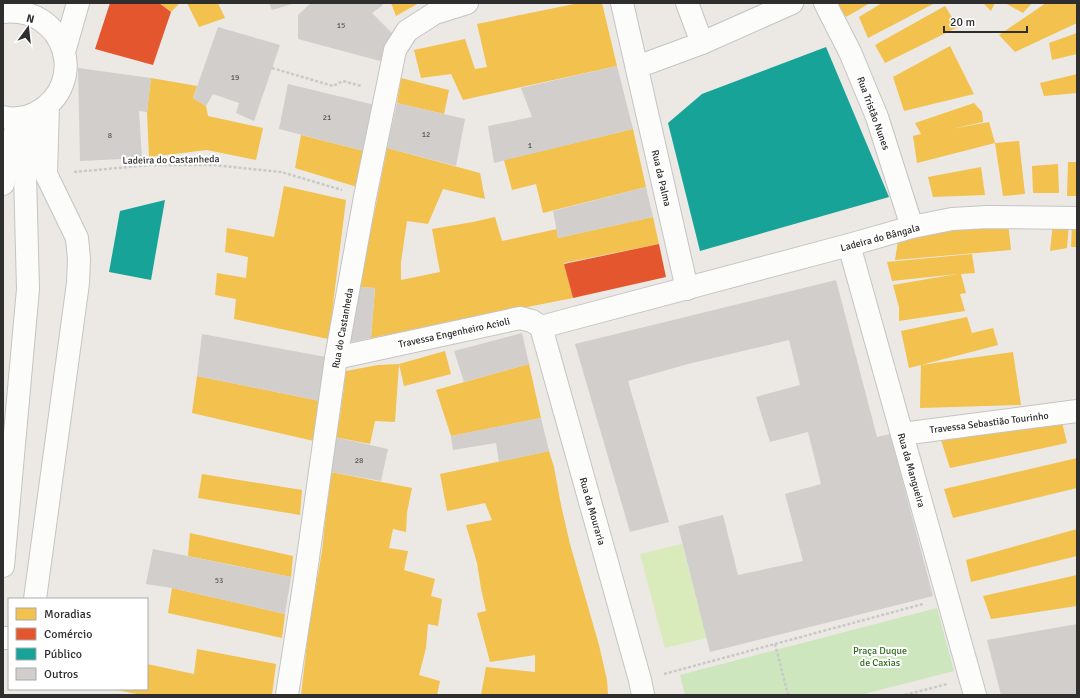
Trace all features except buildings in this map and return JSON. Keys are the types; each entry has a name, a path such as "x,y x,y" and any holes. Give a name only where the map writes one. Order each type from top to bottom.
{"street":[{"path":"64,52 78,3"},
{"name":"Rua do Castanheda","path":"287,695 336,358 365,197 395,50 407,30 435,13 467,3"},
{"name":"Rua da Palma","path":"622,3 687,289"},
{"path":"687,3 702,43"},
{"path":"637,68 702,43 792,3"},
{"name":"Rua Tristão Nunes","path":"826,3 850,52 877,117 912,227"},
{"path":"3,12 20,12 35,16 48,25 58,37 64,52 66,66 64,80 57,94 46,107 32,115 11,118 3,184"},
{"path":"35,598 78,283 79,259 77,238 46,174 46,107"},
{"path":"3,566 28,289 25,174 46,107"},
{"name":"Ladeira do Bângala","path":"687,289 912,227 952,219 987,217 1077,218"},
{"name":"Rua da Mangueira","path":"849,245 973,686"},
{"path":"541,327 687,289"},
{"name":"Travessa Engenheiro Acioli","path":"336,358 520,318 532,321 541,327"},
{"name":"Rua da Mouraria","path":"541,327 642,688"},
{"name":"Travessa Sebastião Tourinho","path":"902,434 1077,411"}],"path":[{"path":"272,68 333,86 343,81 386,94"},
{"name":"Ladeira do Castanheda","path":"46,174 151,166 213,165 281,172 365,197"},
{"path":"642,688 775,644 948,597"},
{"path":"775,644 788,695"},
{"path":"905,695 973,686"}],"green space":[{"path":"682,544 707,638 665,648 640,554"},
{"name":"Praça Duque de Caxias","path":"937,608 954,671 860,695 685,695 680,675"}]}
